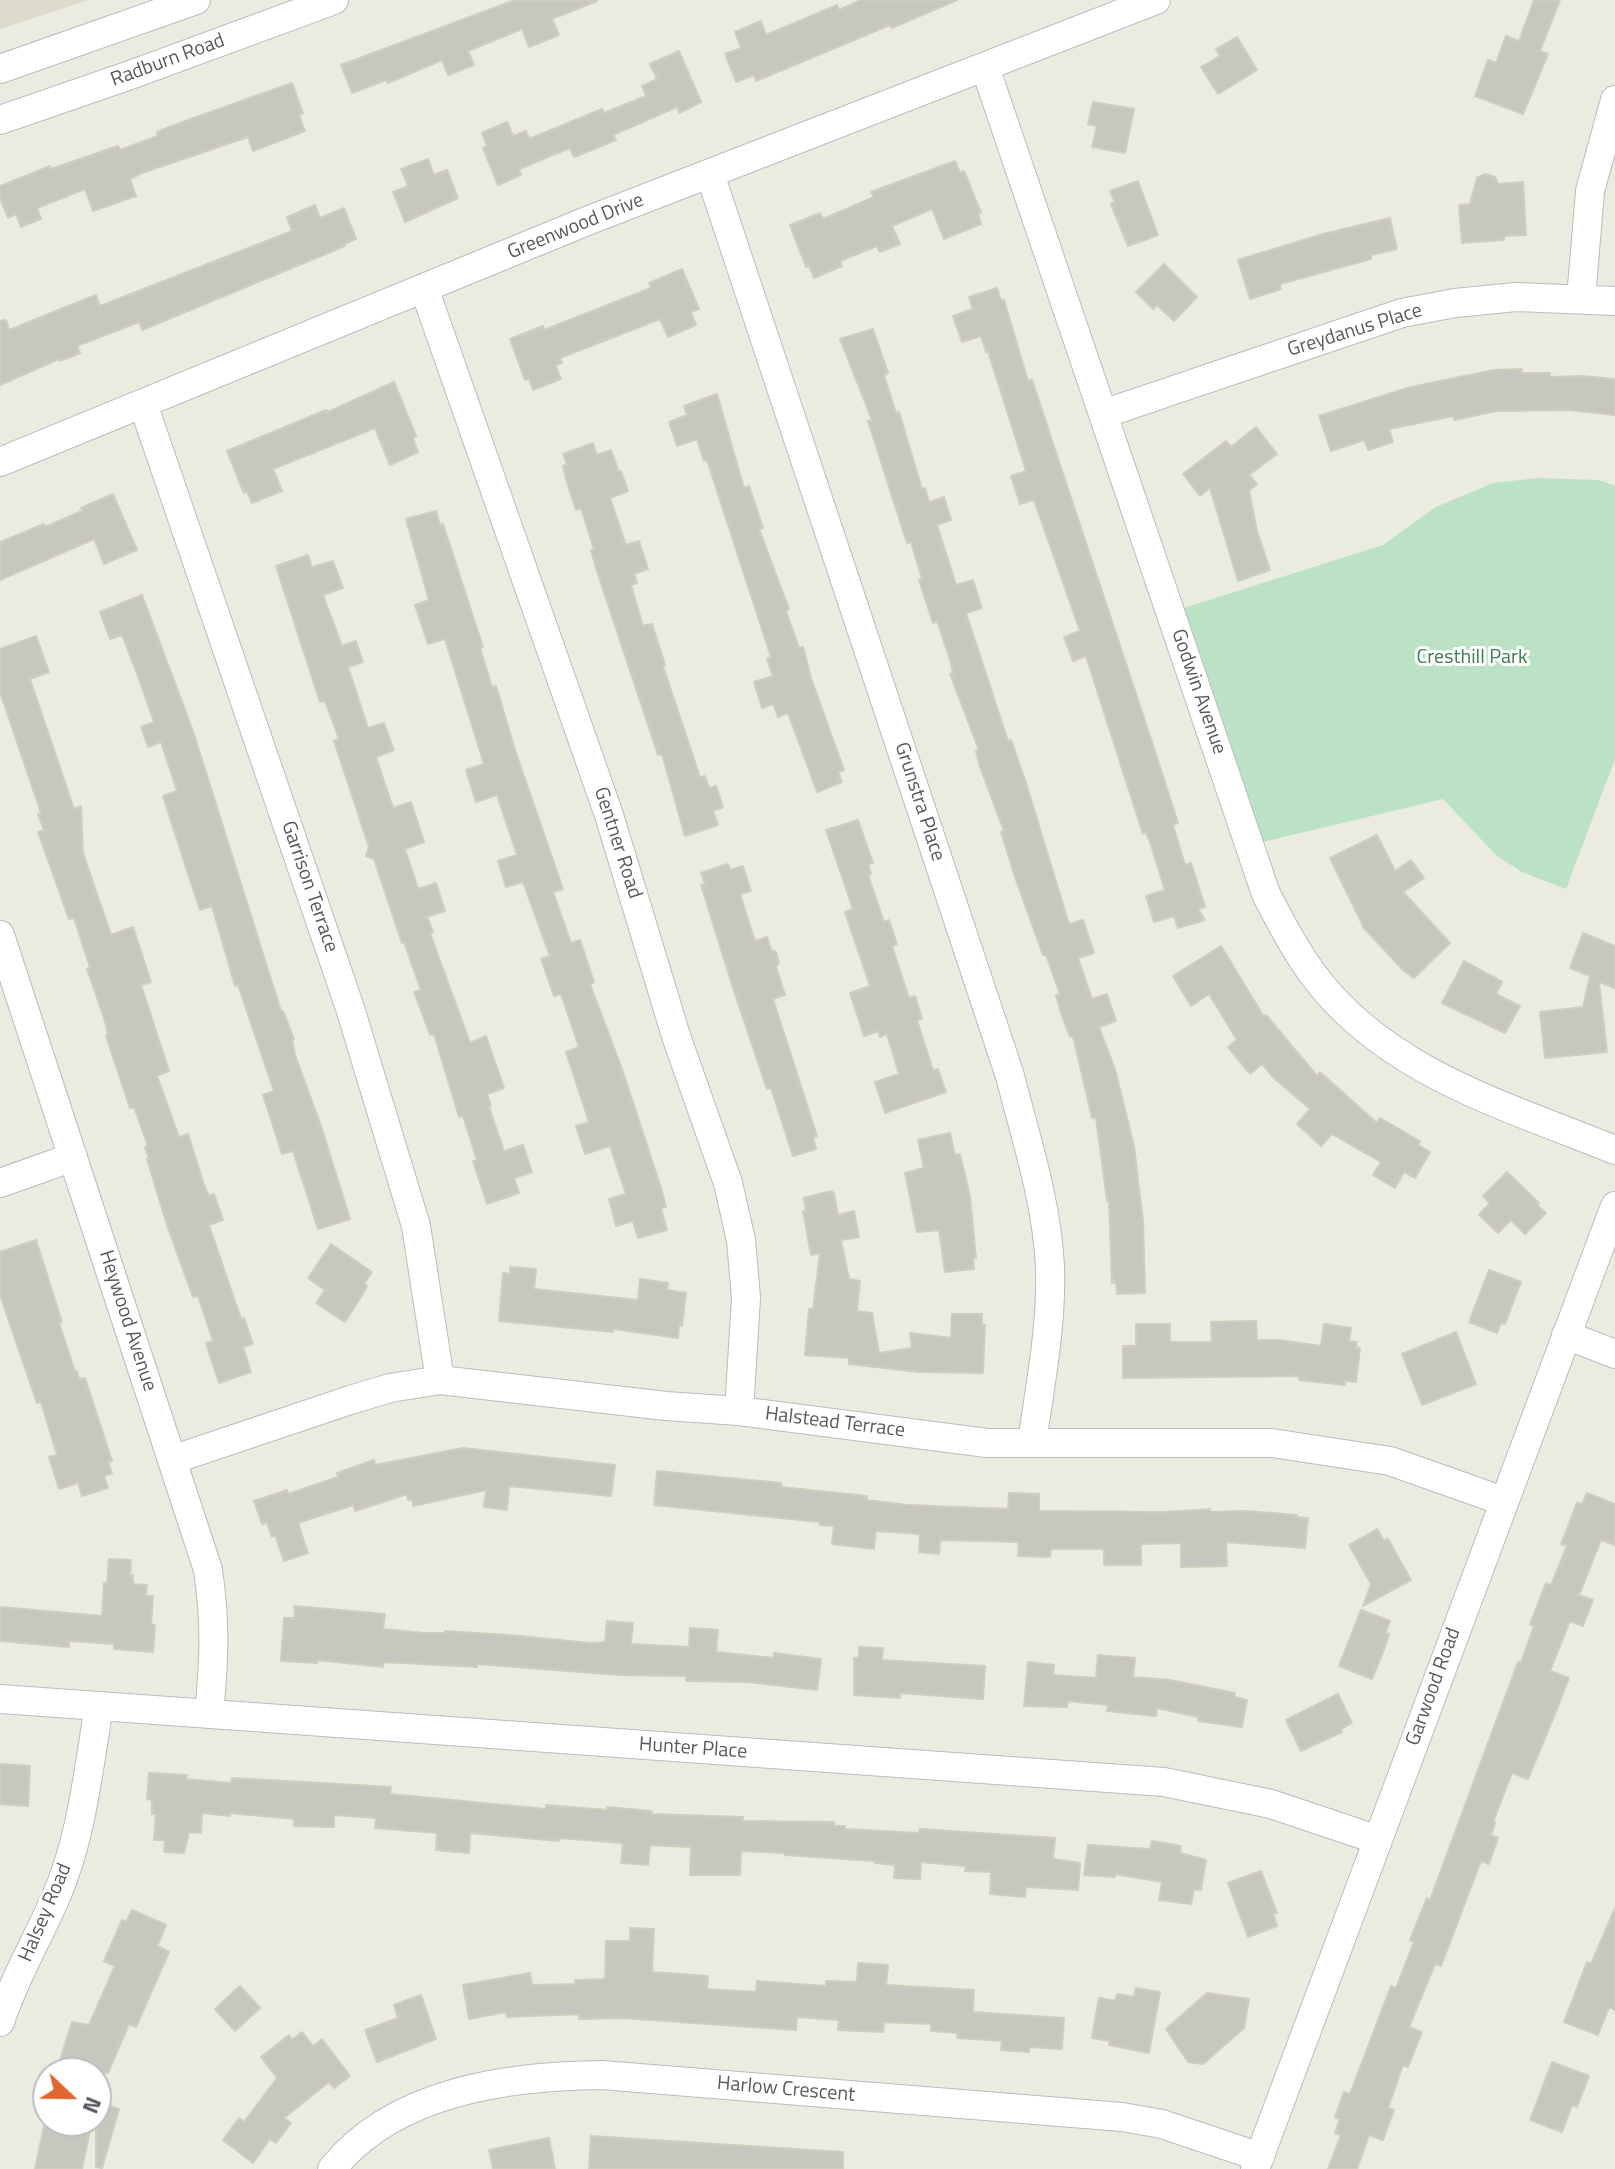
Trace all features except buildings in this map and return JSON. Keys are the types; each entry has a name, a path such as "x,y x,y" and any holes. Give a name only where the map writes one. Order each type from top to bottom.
{"street":[{"path":"0,69 196,0"},
{"name":"Radburn Road","path":"0,120 334,0"},
{"name":"Greenwood Drive","path":"0,462 424,288 1156,0"},
{"name":"Godwin Avenue","path":"985,67 1266,894 1286,933 1314,975 1386,1045 1429,1073 1615,1150"},
{"path":"1581,299 1590,191 1615,100"},
{"name":"Grunstra Place","path":"710,174 1010,1076 1033,1164 1044,1214 1050,1268 1048,1321 1032,1443"},
{"name":"Gentner Road","path":"424,288 609,815 676,1036 728,1183 741,1240 746,1298 739,1411"},
{"name":"Greydanus Place","path":"1103,414 1402,313 1455,303 1508,298 1615,301"},
{"name":"Garrison Terrace","path":"143,404 350,1008 416,1226 440,1380"},
{"name":"Heywood Avenue","path":"0,935 208,1570 214,1614 209,1714"},
{"path":"0,1183 73,1157"},
{"name":"Garwood Road","path":"1258,2163 1615,1206"},
{"path":"1566,1335 1615,1354"},
{"name":"Halstead Terrace","path":"172,1460 390,1388 440,1380 666,1406 739,1411 987,1443 1211,1442 1286,1445 1390,1461 1503,1501"},
{"name":"Hunter Place","path":"0,1699 1164,1782 1271,1804 1378,1840"},
{"name":"Halsey Road","path":"0,2022 33,1941 55,1899 74,1847 99,1707"},
{"name":"Harlow Crescent","path":"332,2169 370,2133 406,2112 444,2097 500,2082 576,2075 1122,2117 1162,2124 1258,2163"}],"shaded area":[{"path":"0,0 89,0 0,29"}],"green space":[{"name":"Cresthill Park","path":"1538,478 1599,480 1615,486 1615,759 1566,889 1522,872 1497,856 1443,799 1250,845 1171,612 1383,545 1436,507 1493,483"}]}
